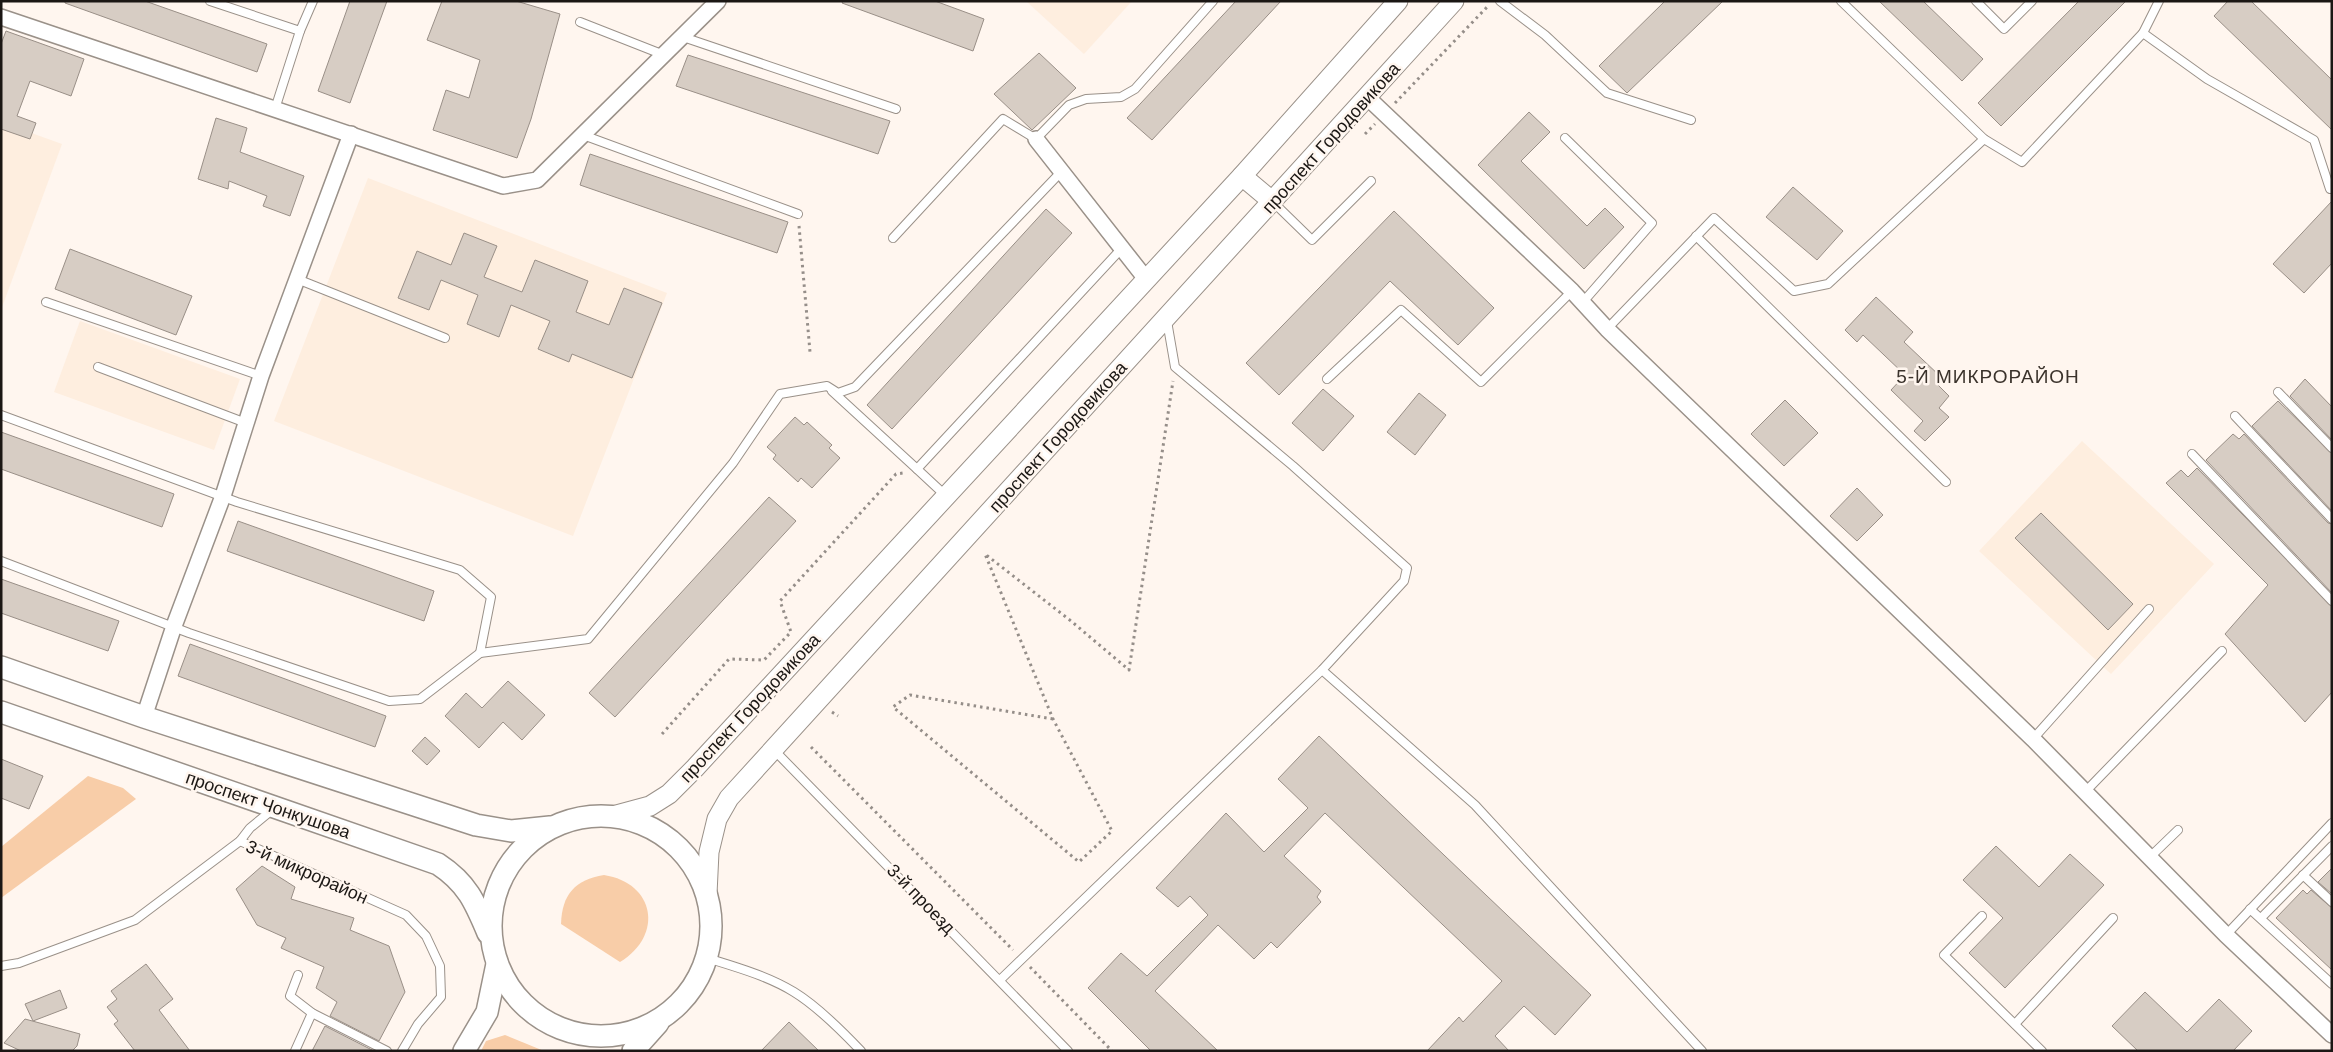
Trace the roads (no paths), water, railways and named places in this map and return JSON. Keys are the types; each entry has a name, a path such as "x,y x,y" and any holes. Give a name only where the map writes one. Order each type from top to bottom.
{"main road":[{"path":"1,667 144,717 476,825 512,831 551,827 581,817 613,816 644,824 672,841 693,865 707,894 711,926 707,958 690,992 662,1018 633,1051"},
{"name":"проспект Чонкушова","path":"1,712 438,864 455,875 478,908 495,956 512,992 535,1014 563,1030 595,1036 627,1033 662,1018"},
{"path":"464,1051 486,1012 495,956 490,932 493,900 504,870 524,845 551,827"}],"street":[{"path":"1,17 503,186 536,180 665,56 718,1"},
{"name":"проспект Городовикова","path":"613,816 650,806 669,794 784,674 1242,176 1398,1"},
{"name":"проспект Городовикова","path":"707,894 709,852 717,819 729,798 1368,98 1452,2"},
{"path":"1368,98 1572,291 1606,329 2033,739 2226,934 2332,1035"},
{"path":"144,717 174,626 223,496 261,376 351,134"},
{"path":"1036,139 1123,247 1146,279"},
{"path":"1242,176 1273,202"}],"lane":[{"path":"210,1 300,31"},
{"path":"275,109 300,31 312,1"},
{"path":"893,238 1002,118 1036,139 1069,105 1086,99 1121,97 1135,89 1213,1"},
{"path":"1500,1 1545,35 1607,93 1691,120"},
{"path":"1841,1 1984,139 2022,162 2143,33 2159,1"},
{"path":"1976,1 2004,28 2032,1"},
{"path":"580,22 665,56"},
{"path":"2143,33 2206,79 2314,140 2330,189"},
{"path":"683,37 896,109"},
{"path":"583,135 798,214"},
{"path":"1565,138 1652,223 1583,302"},
{"path":"1606,329 1714,218 1794,291 1828,284 1984,139"},
{"path":"1,562 189,633 389,701 420,699 480,653 588,639 733,463 780,394 827,386 838,393 855,387 1062,171"},
{"path":"1273,202 1312,240 1371,181"},
{"path":"1696,236 1946,482"},
{"path":"917,469 1123,247"},
{"path":"297,279 445,338"},
{"path":"1327,380 1401,310 1481,382 1572,291"},
{"path":"46,302 261,376"},
{"path":"1000,980 1322,670 1404,581 1407,568 1293,466 1175,367 1167,319"},
{"path":"98,368 246,423"},
{"path":"827,386 946,496"},
{"path":"2278,392 2332,448"},
{"path":"1,415 223,496 460,570 491,597 480,653"},
{"path":"2235,416 2332,519"},
{"path":"2192,454 2332,601"},
{"path":"2033,739 2149,609"},
{"path":"2086,791 2222,651"},
{"path":"1322,670 1475,805 1702,1051"},
{"name":"3-й проезд","path":"772,749 1068,1051"},
{"path":"240,841 250,828 276,807"},
{"path":"2226,934 2332,823"},
{"path":"2150,857 2178,830"},
{"name":"3-й микрорайон","path":"1,966 19,963 135,920 240,841 406,915 426,936 440,966 441,998 418,1024 402,1051"},
{"path":"2261,918 2332,846"},
{"path":"2303,875 2332,902"},
{"path":"2250,909 2332,984"},
{"path":"1982,916 1944,955 2042,1051"},
{"path":"2015,1024 2113,918"},
{"path":"707,958 756,974 794,992 842,1031 861,1051"},
{"path":"298,975 290,996 312,1013 387,1051"},
{"path":"295,1051 312,1013"}],"district":[{"name":"5-Й МИКРОРАЙОН","path":"1988,376"}]}
